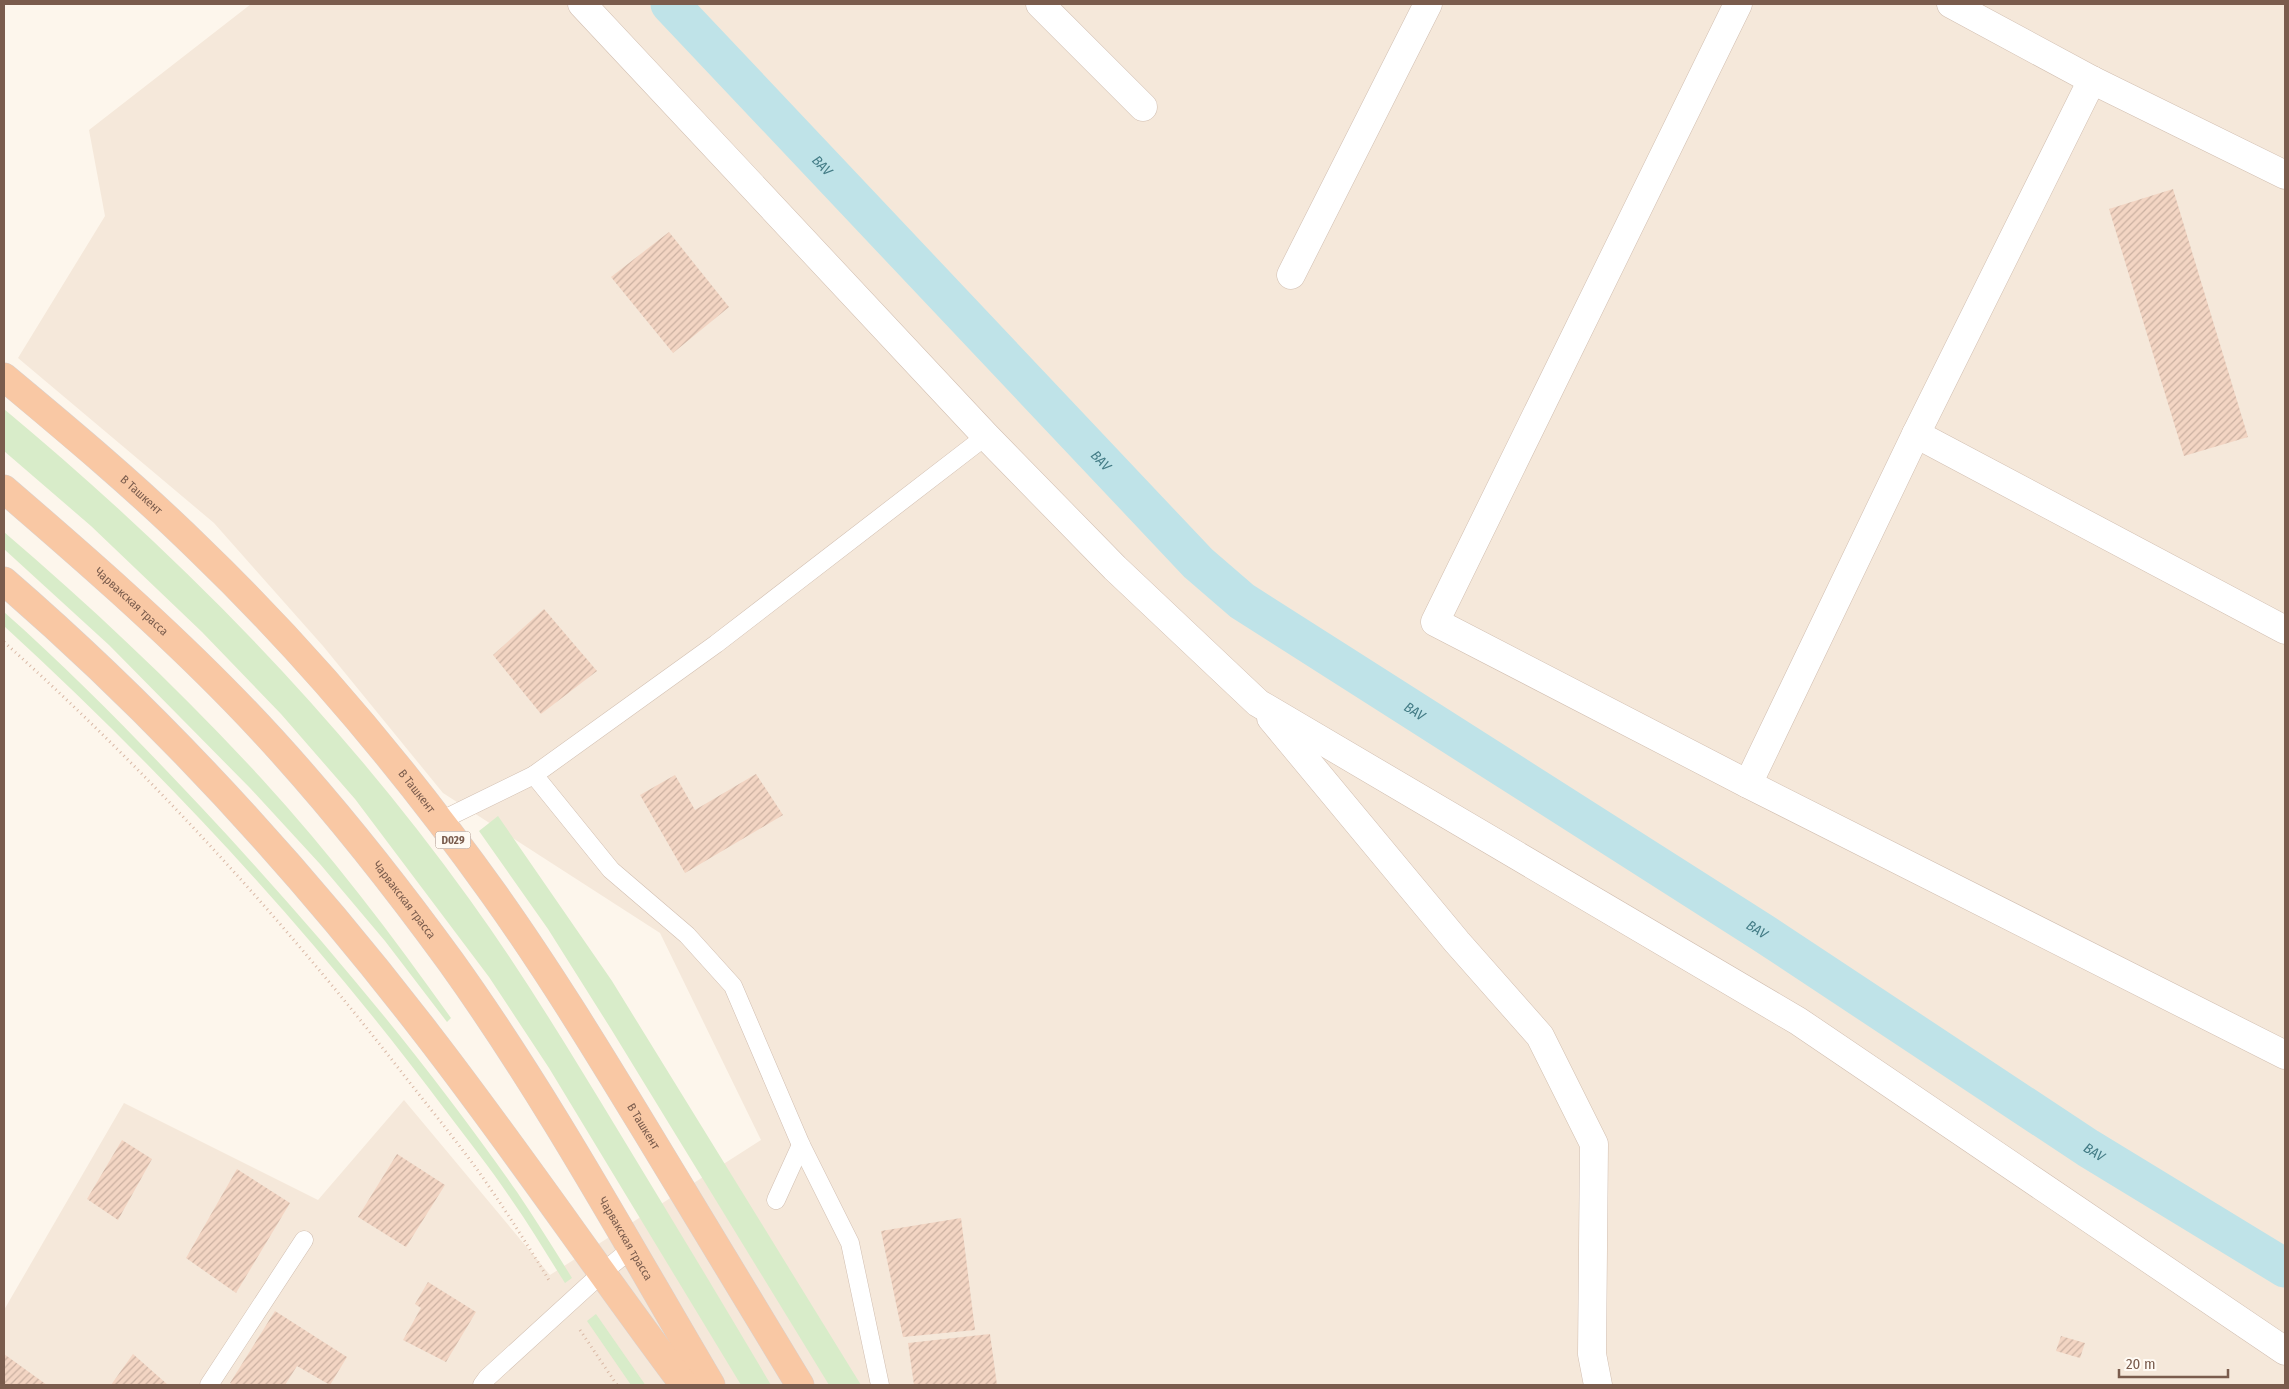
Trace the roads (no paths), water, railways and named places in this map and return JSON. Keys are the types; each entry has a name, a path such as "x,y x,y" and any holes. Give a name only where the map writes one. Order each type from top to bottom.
{"highway":[{"name":"В Ташкент","path":"4,377 130,485 218,568 324,680 383,749 440,821 500,902 597,1050 800,1385"},
{"name":"Чарвакская трасса","path":"4,489 135,604 234,700 365,850 410,908 489,1018 562,1133 711,1385"},
{"path":"4,581 108,676 274,848 349,936 501,1131 684,1385"}],"street":[{"path":"582,4 986,436 1115,568 1258,703 1451,935 1540,1036 1594,1144 1592,1354 1598,1385"},
{"path":"1040,4 1143,107"},
{"path":"1291,275 1428,4"},
{"path":"1738,4 1435,622 1748,784 2285,1055"},
{"path":"1951,4 2092,80 2285,175"},
{"path":"1748,784 1916,434 2092,80"},
{"path":"1916,434 2285,630"},
{"path":"1258,703 1798,1020 2285,1351"}],"lane":[{"path":"440,821 534,776 716,644 986,436"},
{"path":"534,776 611,870 687,935 733,986 801,1145 850,1243 880,1385"},
{"path":"776,1200 801,1145"},
{"path":"209,1385 304,1240"},
{"path":"486,1383 565,1307 631,1249"}],"waterway":[{"name":"BAV","path":"670,4 1198,563 1242,601 1763,933 2088,1148 2285,1268"}]}
